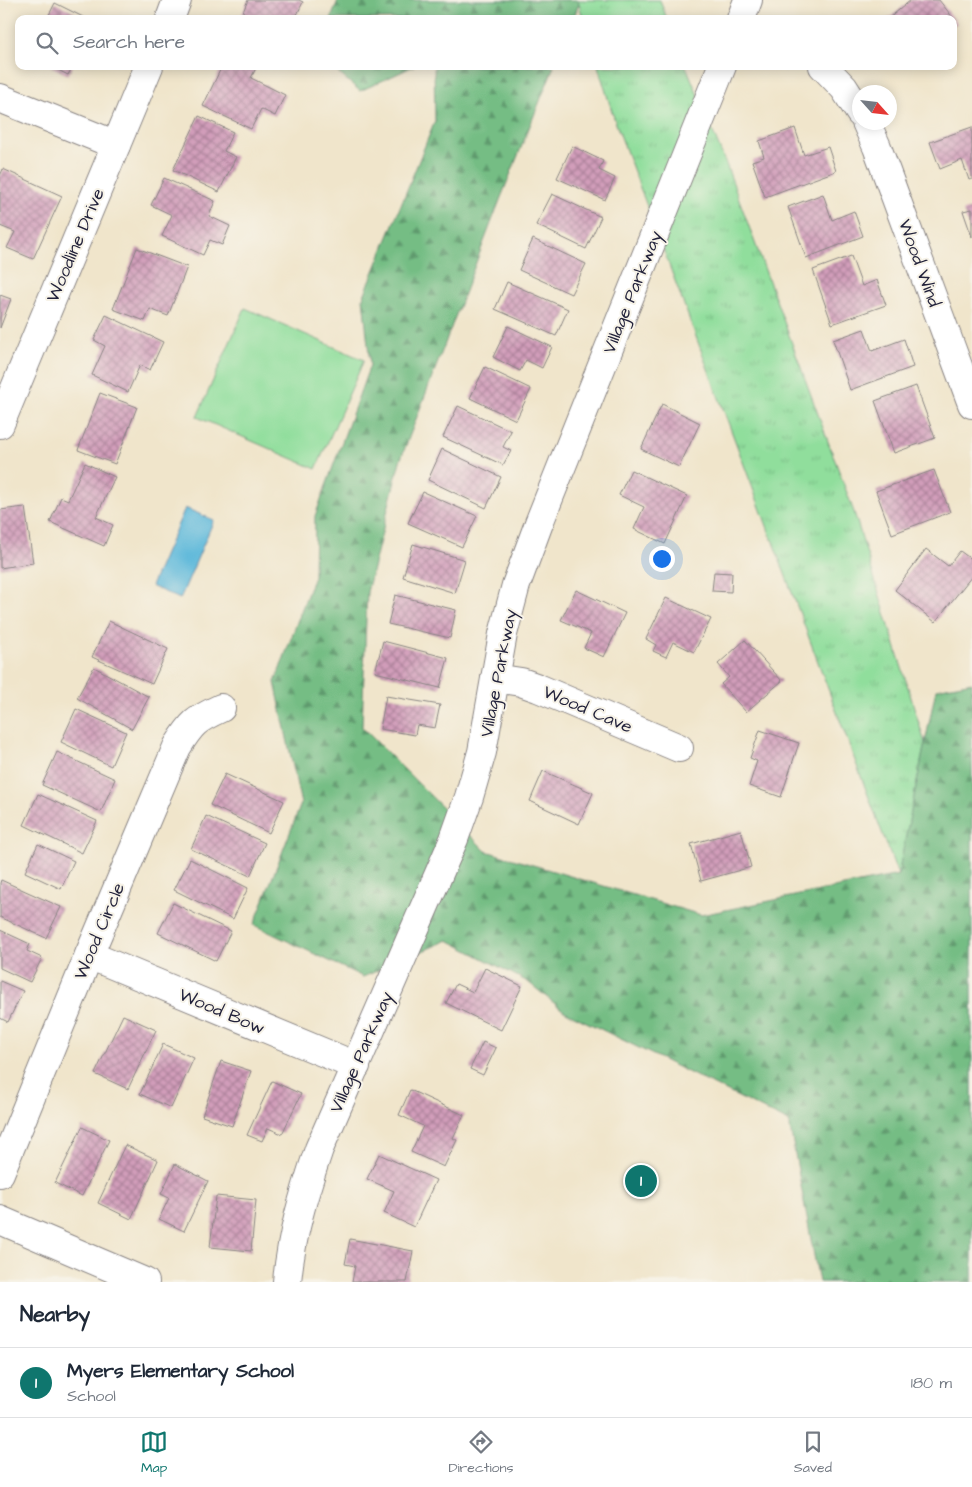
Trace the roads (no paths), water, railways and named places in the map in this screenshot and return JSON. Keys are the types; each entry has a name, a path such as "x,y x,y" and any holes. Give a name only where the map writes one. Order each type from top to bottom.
{"street":[{"path":"172,15 178,0"},
{"name":"Woodline Drive","path":"0,424 148,70"},
{"name":"Village Parkway","path":"287,1282 295,1225 319,1149 454,839 470,797 482,752 503,634 514,593 536,532 720,70"},
{"path":"827,70 844,88 852,100"},
{"path":"0,98 116,145"},
{"name":"Wood Wind","path":"870,130 972,404"},
{"name":"Wood Cave","path":"495,678 521,682 538,688 679,748"},
{"name":"Wood Circle","path":"0,1173 177,747 190,727 202,717 221,708"},
{"name":"Wood Bow","path":"89,955 356,1066"},
{"path":"0,1220 146,1282"}],"water":[{"path":"185,508 214,520 180,599 151,586"}],"place":[{"name":"Myers Elementary School","path":"641,1181"}]}
